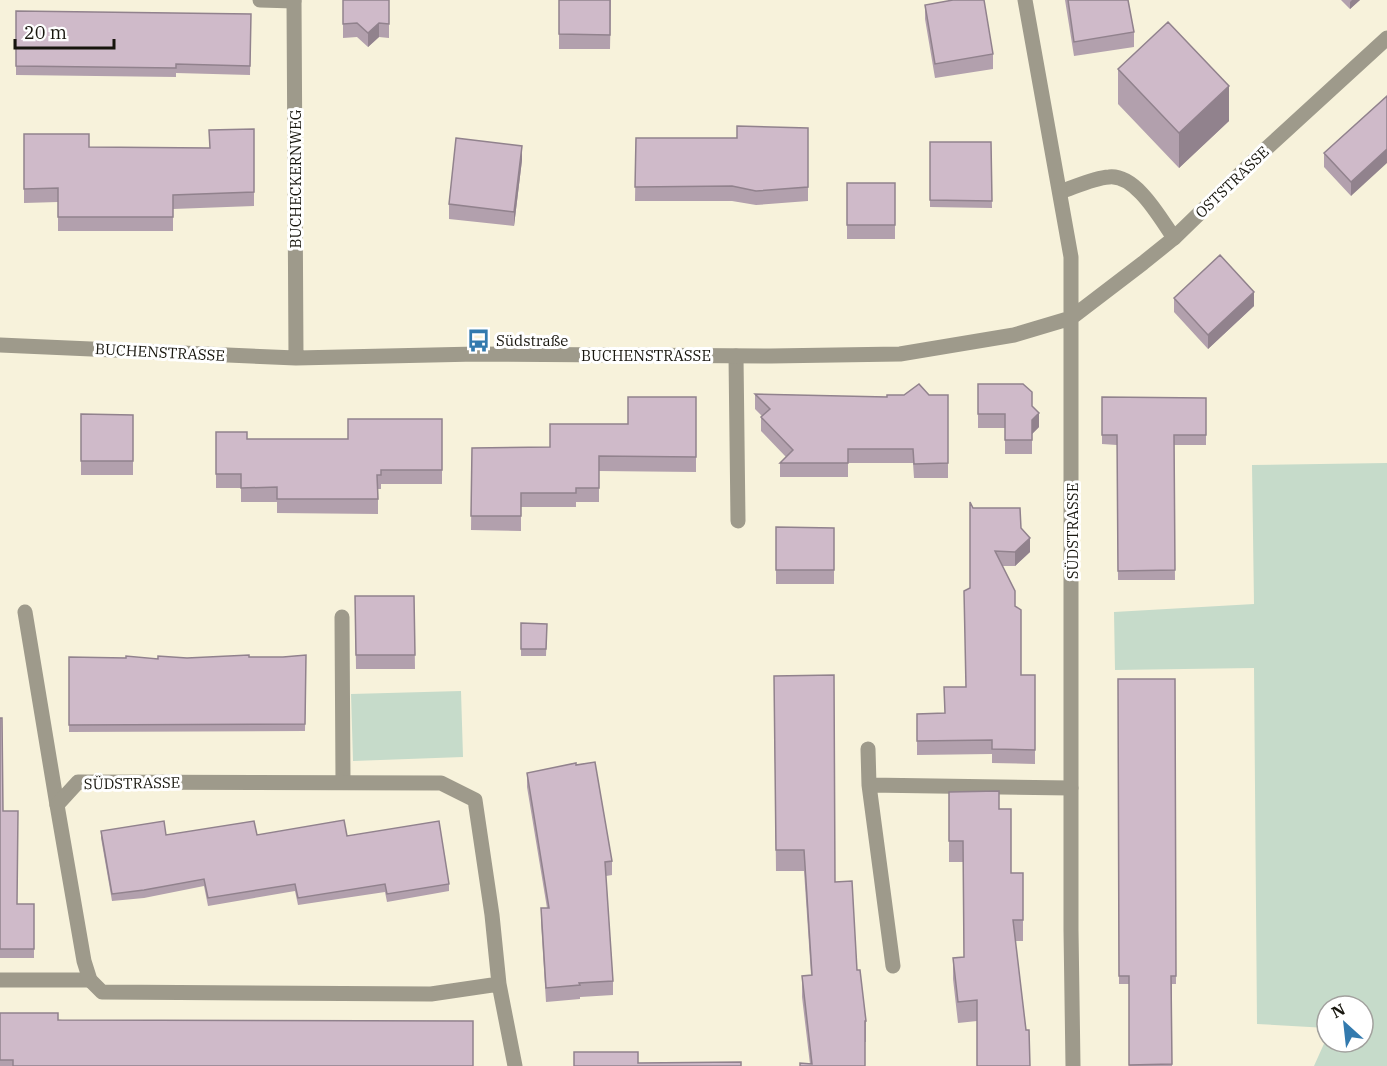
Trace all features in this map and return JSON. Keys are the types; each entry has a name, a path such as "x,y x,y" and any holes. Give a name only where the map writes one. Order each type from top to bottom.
{"street":[{"path":"260,0 294,1"},
{"name":"SÜDSTRASSE","path":"1026,0 1071,257 1073,1066"},
{"name":"BUCHECKERNWEG","path":"294,1 296,358"},
{"name":"OSTSTRASSE","path":"1071,318 1174,238 1268,147 1387,38"},
{"path":"1060,192 1110,176 1130,181 1174,238"},
{"name":"BUCHENSTRASSE","path":"0,345 296,358 466,354 736,356 900,354 1014,335 1071,318"},
{"path":"736,356 738,521"},
{"path":"25,612 84,961 90,980 102,992 431,994 499,984"},
{"path":"342,617 343,782"},
{"path":"868,749 869,784 893,966"},
{"name":"SÜDSTRASSE","path":"57,805 78,783 441,783 475,800 492,915 499,984 514,1066"},
{"path":"869,784 1071,788"},
{"path":"0,980 90,980"}],"green space":[{"path":"1387,463 1387,1066 1314,1066 1319,1054 1375,1054 1375,994 1315,994 1315,1027 1257,1024 1254,668 1115,670 1114,612 1254,604 1252,465"},
{"path":"461,691 463,757 353,761 351,694"}],"building":[{"path":"343,0 389,0 389,24 379,23 368,33 357,23 343,24"},
{"path":"559,0 610,0 610,35 559,34"},
{"path":"953,0 984,0 993,54 935,64 925,5"},
{"path":"1068,0 1128,0 1134,32 1074,42"},
{"path":"16,11 251,14 250,66 176,64 176,68 16,66"},
{"path":"1168,22 1229,86 1179,133 1118,69"},
{"path":"1387,96 1387,149 1351,182 1324,153"},
{"path":"737,126 808,128 808,187 756,191 732,186 635,187 636,138 737,138"},
{"path":"254,129 254,192 173,195 173,217 58,217 58,188 24,189 24,134 89,134 89,147 210,148 209,130"},
{"path":"456,138 522,146 514,212 449,204"},
{"path":"930,142 991,142 992,201 930,200"},
{"path":"847,183 895,183 895,225 847,225"},
{"path":"1220,255 1254,292 1208,335 1174,298"},
{"path":"919,384 929,395 948,395 948,463 914,464 913,449 848,449 848,463 780,463 793,450 761,417 770,409 755,394 887,397 887,395 904,395"},
{"path":"978,384 1023,384 1032,392 1032,406 1039,413 1032,420 1032,440 1005,440 1005,414 978,414"},
{"path":"628,397 696,397 696,457 599,456 599,488 576,488 576,493 521,493 521,516 471,516 472,448 550,447 550,424 628,424"},
{"path":"1102,397 1206,398 1206,435 1174,435 1175,570 1118,571 1117,435 1102,435"},
{"path":"81,414 133,415 133,461 81,461"},
{"path":"348,419 442,419 442,470 381,470 381,475 377,475 378,499 277,499 277,487 241,488 241,474 216,474 216,432 247,432 247,439 348,439"},
{"path":"970,502 973,508 1020,508 1021,528 1030,538 1015,552 995,551 1015,591 1015,606 1021,610 1021,675 1035,675 1035,750 992,749 992,740 917,741 917,714 945,713 944,687 966,687 964,591 970,588"},
{"path":"776,527 834,528 834,570 776,570"},
{"path":"355,596 414,596 415,655 356,655"},
{"path":"521,623 547,624 546,649 521,649"},
{"path":"249,655 249,657 283,657 306,655 305,724 69,725 69,657 126,658 126,656 158,659 158,656 187,658"},
{"path":"834,675 835,882 852,881 857,970 860,970 866,1021 865,1066 800,1066 800,1063 812,1064 802,976 812,975 804,850 776,850 774,676"},
{"path":"1118,679 1175,679 1176,976 1171,976 1172,1064 1129,1065 1129,976 1119,976"},
{"path":"0,718 2,718 3,811 18,811 17,904 34,904 34,949 0,949"},
{"path":"595,762 612,861 605,862 613,981 546,988 541,908 549,908 527,773 576,763 576,765"},
{"path":"999,791 999,809 1011,809 1011,873 1023,873 1023,920 1013,920 1026,1030 1029,1030 1030,1066 977,1066 977,1000 958,1002 953,958 964,957 963,841 949,841 949,792"},
{"path":"344,820 347,836 439,821 449,884 387,894 385,884 298,898 295,884 208,898 204,879 112,894 101,831 164,821 166,835 254,821 257,835"},
{"path":"0,1013 58,1013 58,1020 473,1021 473,1066 13,1066 13,1060 0,1060"},
{"path":"574,1052 638,1052 638,1063 741,1062 741,1066 574,1066"}],"place":[{"name":"Südstraße","path":"478,340"}]}
